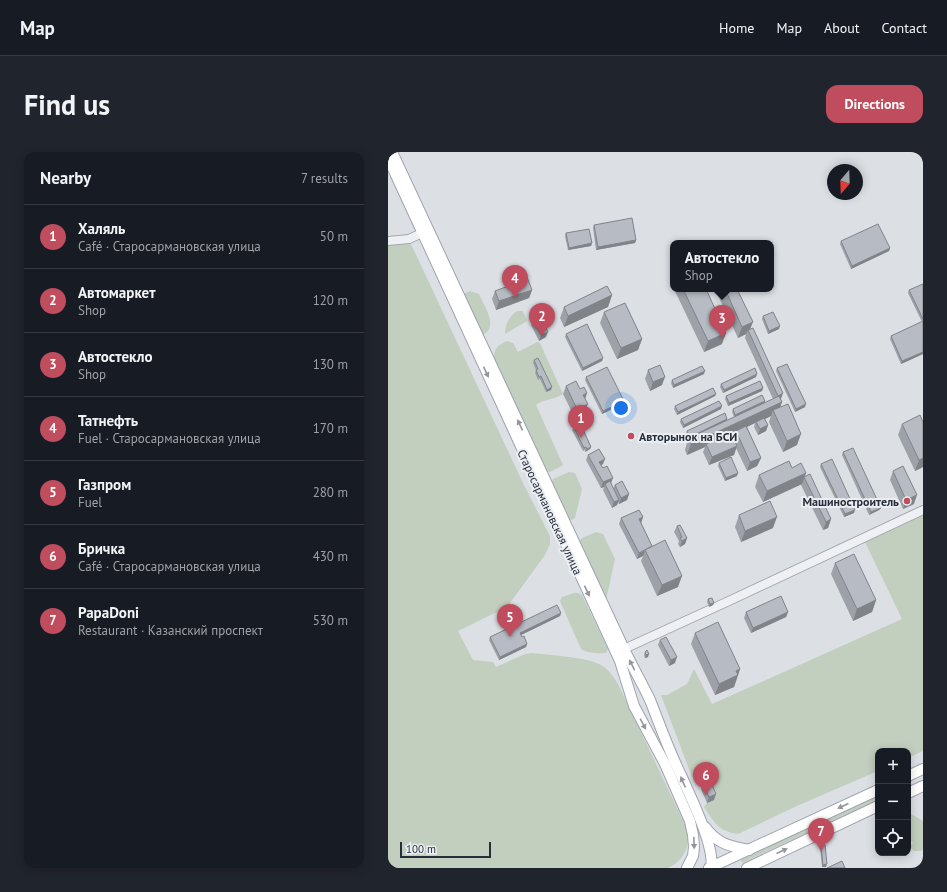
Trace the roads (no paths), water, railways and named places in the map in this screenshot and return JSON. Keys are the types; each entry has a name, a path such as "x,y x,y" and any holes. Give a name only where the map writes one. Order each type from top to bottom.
{"main road":[{"name":"Старосармановская улица","path":"392,152 624,649 649,699 672,757 699,818"},
{"name":"Старосармановская улица","path":"388,158 620,661 634,706 664,764 690,821 694,835 694,847 693,856 687,868"},
{"path":"634,706 642,710 645,709 649,705 649,699"},
{"path":"911,775 923,769"},
{"path":"911,792 923,786"},
{"path":"699,818 711,852 710,868 875,791"},
{"path":"748,868 875,807"},
{"path":"699,818 710,834 719,842 749,850"}],"street":[{"path":"388,241 409,239 422,233"},
{"path":"624,649 923,510"}],"place":[{"name":"Татнефть","path":"515,298"},
{"name":"Автомаркет","path":"542,336"},
{"name":"Автостекло","path":"722,338"},
{"name":"Авторынок на БСИ","path":"631,436"},
{"name":"Халяль","path":"581,438"},
{"name":"Машиностроитель","path":"907,501"},
{"name":"Газпром","path":"510,637"},
{"name":"Бричка","path":"706,795"},
{"name":"PapaDoni","path":"821,851"}]}
